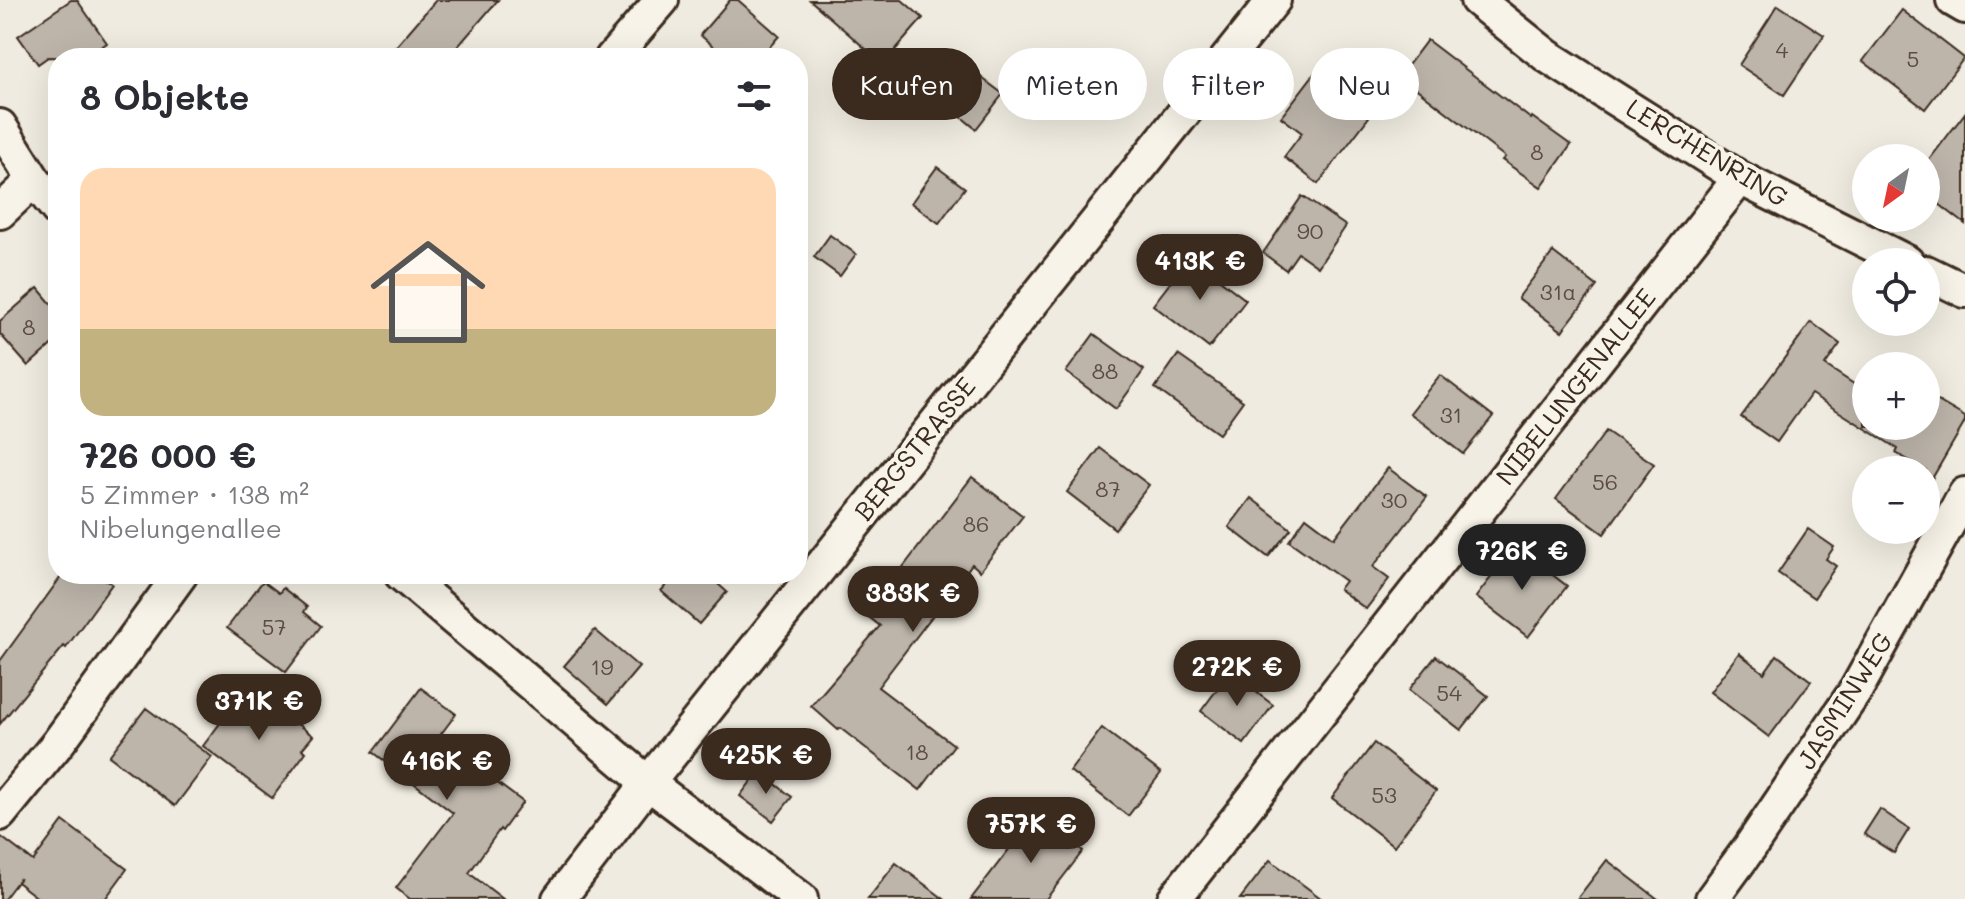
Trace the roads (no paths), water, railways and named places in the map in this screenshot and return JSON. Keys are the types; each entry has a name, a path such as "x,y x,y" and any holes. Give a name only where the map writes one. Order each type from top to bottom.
{"street":[{"path":"621,48 662,0"},
{"name":"BERGSTRASSE","path":"808,583 1274,0"},
{"name":"LERCHENRING","path":"1477,0 1547,56 1740,178 1879,248"},
{"path":"1953,0 1965,7"},
{"path":"0,126 48,198"},
{"name":"NIBELUNGENALLEE","path":"1174,899 1740,178"},
{"path":"0,212 34,180"},
{"path":"1940,279 1965,291"},
{"name":"JASMINWEG","path":"1712,899 1856,690 1965,494"},
{"path":"0,814 58,743 174,584"},
{"path":"413,584 648,783 801,899"},
{"name":"BERGSTRASSE","path":"559,899 807,584"}]}
